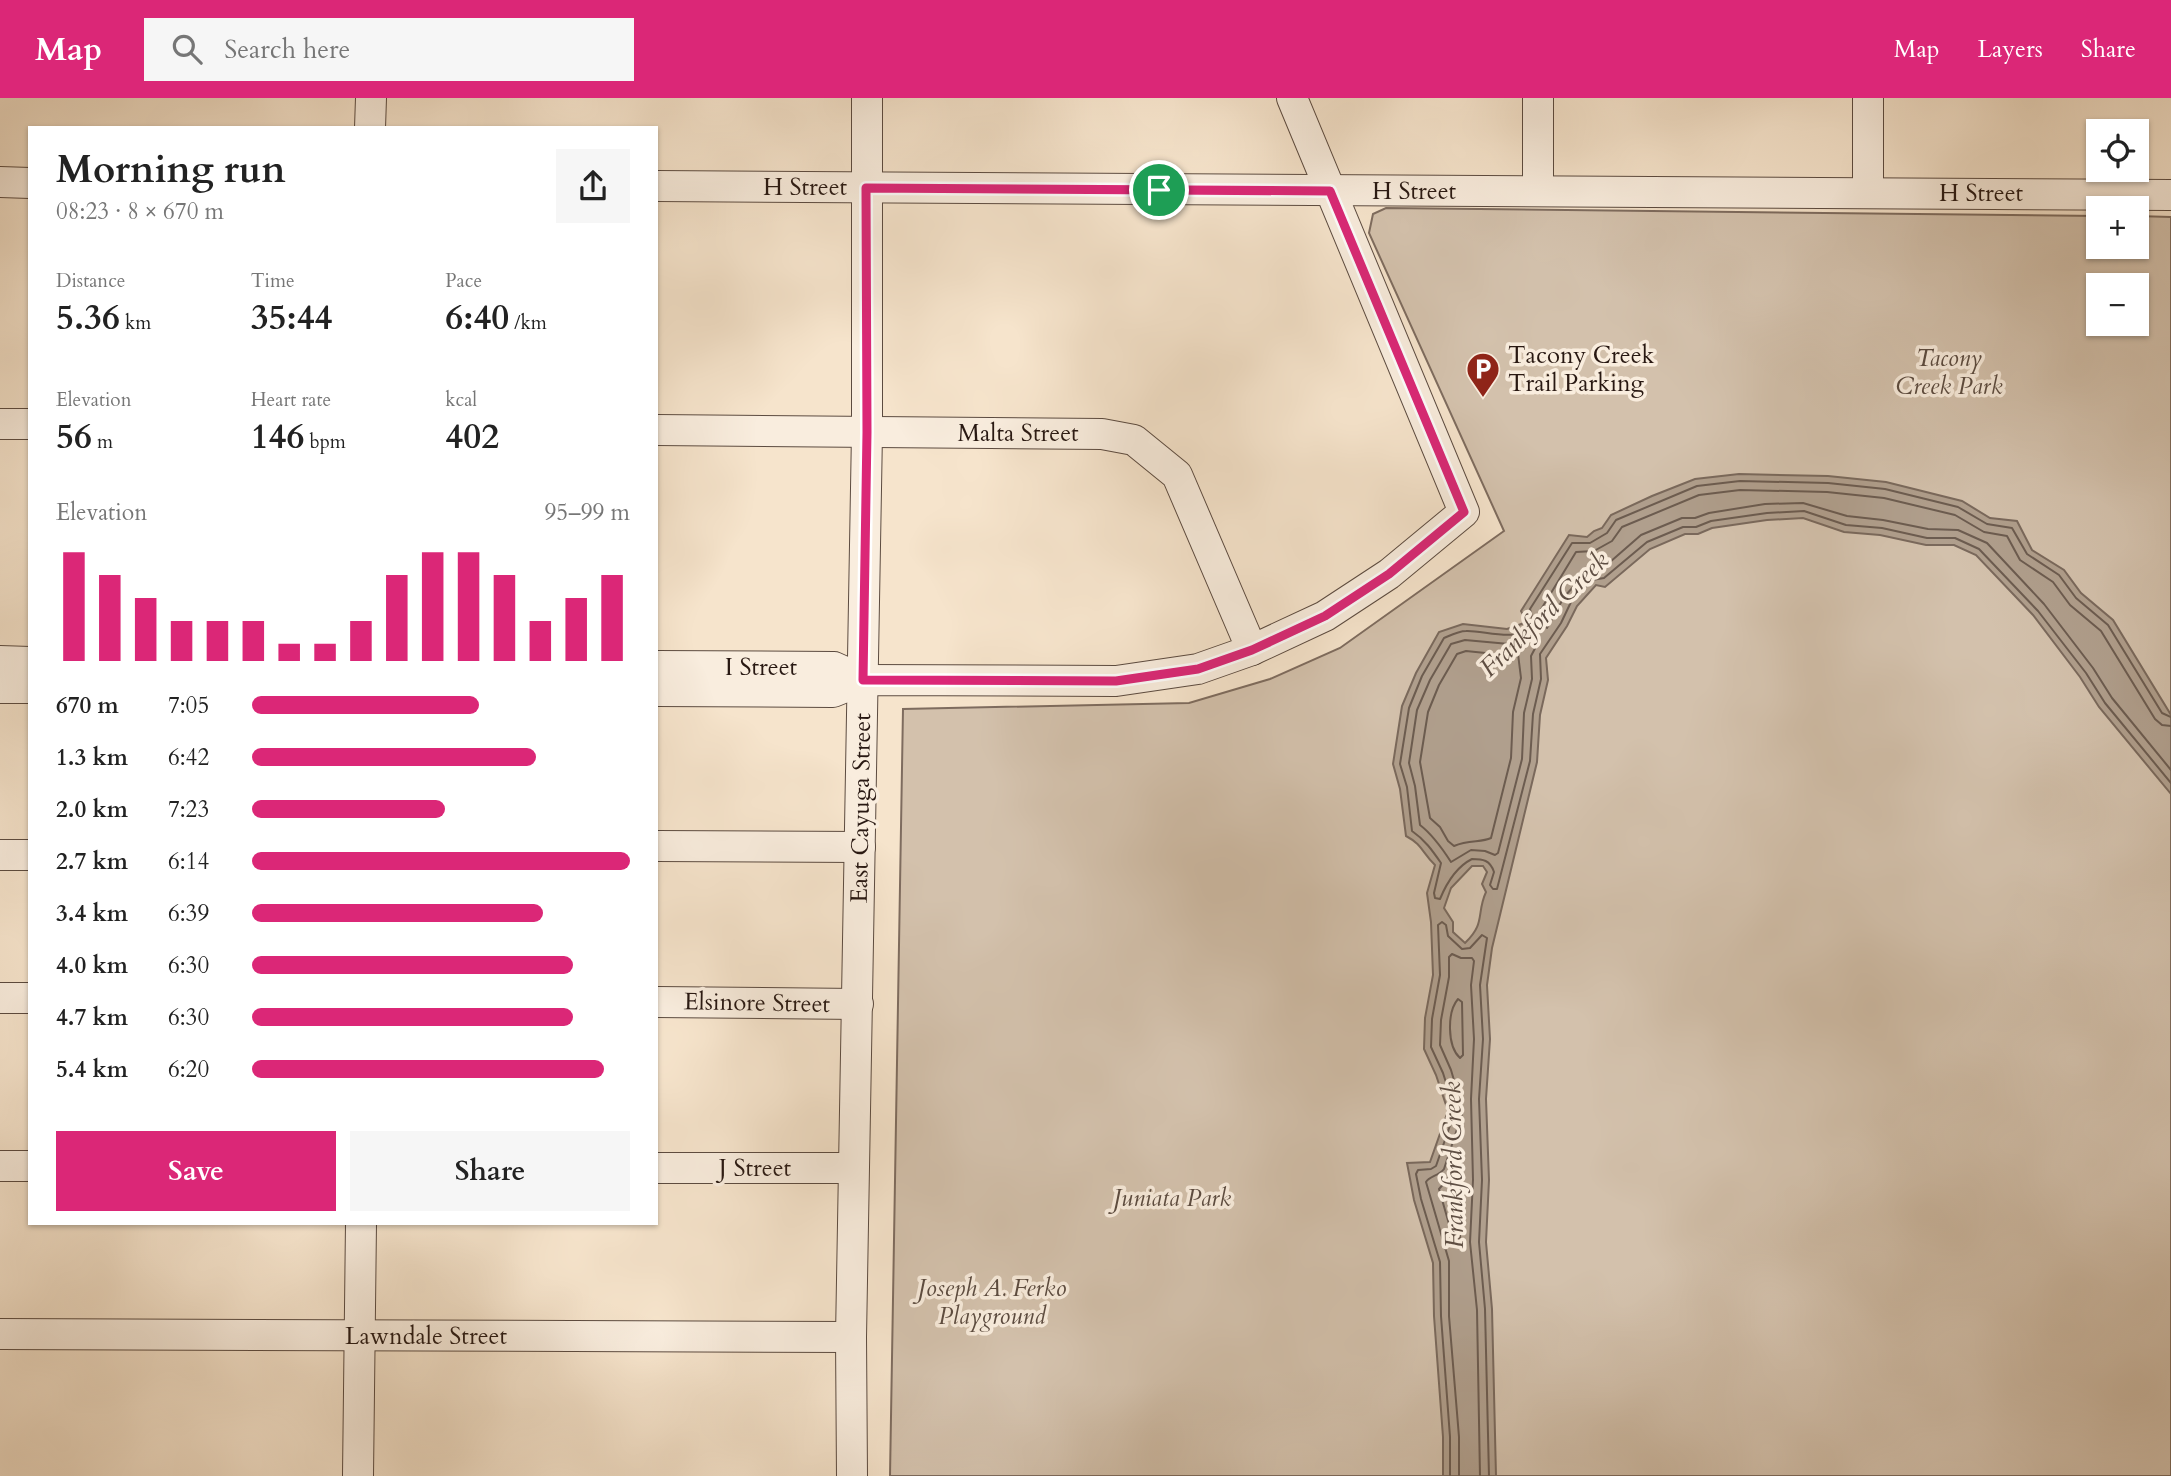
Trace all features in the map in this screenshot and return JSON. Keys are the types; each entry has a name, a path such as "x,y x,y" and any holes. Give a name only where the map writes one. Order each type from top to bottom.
{"street":[{"path":"370,126 371,98"},
{"name":"East Cayuga Street","path":"852,1476 853,1168 867,432 867,98"},
{"path":"1292,98 1330,191"},
{"path":"1538,98 1538,191"},
{"path":"1868,98 1868,192"},
{"path":"0,183 28,183"},
{"name":"H Street","path":"658,186 2171,195"},
{"name":"I Street","path":"658,691 833,692 863,680 1116,681 1198,669 1252,650 1325,616 1389,574 1464,512 1330,191"},
{"path":"0,424 28,424"},
{"name":"Malta Street","path":"658,430 1102,434 1135,440 1177,475 1252,650"},
{"path":"0,661 28,662"},
{"name":"I Street","path":"658,666 834,667 863,680"},
{"path":"0,688 28,688"},
{"path":"658,846 860,847"},
{"path":"0,855 28,855"},
{"path":"0,998 28,998"},
{"name":"Elsinore Street","path":"658,1002 858,1004"},
{"path":"0,1166 28,1166"},
{"name":"J Street","path":"658,1168 853,1168"},
{"path":"358,1476 361,1225"},
{"name":"Lawndale Street","path":"0,1334 851,1337"}],"green space":[{"path":"1386,208 2086,216 2086,259 2149,259 2149,216 2171,217 2171,1476 890,1476 903,709 1189,703 1270,679 1340,648 1504,531 1369,233 1373,214"}],"water":[{"name":"Frankford Creek","path":"1739,474 1828,476 1886,482 1962,501 1990,518 2017,521 2032,550 2064,570 2081,593 2113,620 2171,715 2171,794 2099,707 2033,615 1976,555 1954,545 1926,545 1880,535 1844,532 1803,518 1767,520 1712,528 1698,534 1685,534 1650,549 1605,587 1596,585 1577,606 1546,658 1548,680 1540,715 1537,762 1492,948 1487,985 1490,1039 1486,1099 1489,1180 1486,1242 1492,1309 1496,1476 1443,1476 1433,1263 1414,1200 1407,1163 1430,1162 1448,1111 1424,1049 1425,1018 1433,975 1427,893 1435,865 1412,839 1406,836 1400,789 1393,764 1402,706 1416,673 1439,632 1463,624 1507,629 1527,622 1521,611 1569,535 1587,537 1602,528 1611,515 1695,479","holes":["1472,866 1483,866 1487,872 1482,884 1486,892 1476,930 1465,943 1453,932 1453,922 1444,908 1451,888"]}],"place":[{"name":"Tacony Creek Trail Parking","path":"1483,399"}],"route":[{"path":"866,188 1159,190 1330,191 1464,512 1389,574 1325,616 1252,650 1198,669 1116,681 863,680 867,432 866,188"}],"park label":[{"name":"Tacony Creek Park","path":"1949,372"},
{"name":"Juniata Park","path":"1172,1198"},
{"name":"Joseph A. Ferko Playground","path":"992,1302"}]}
